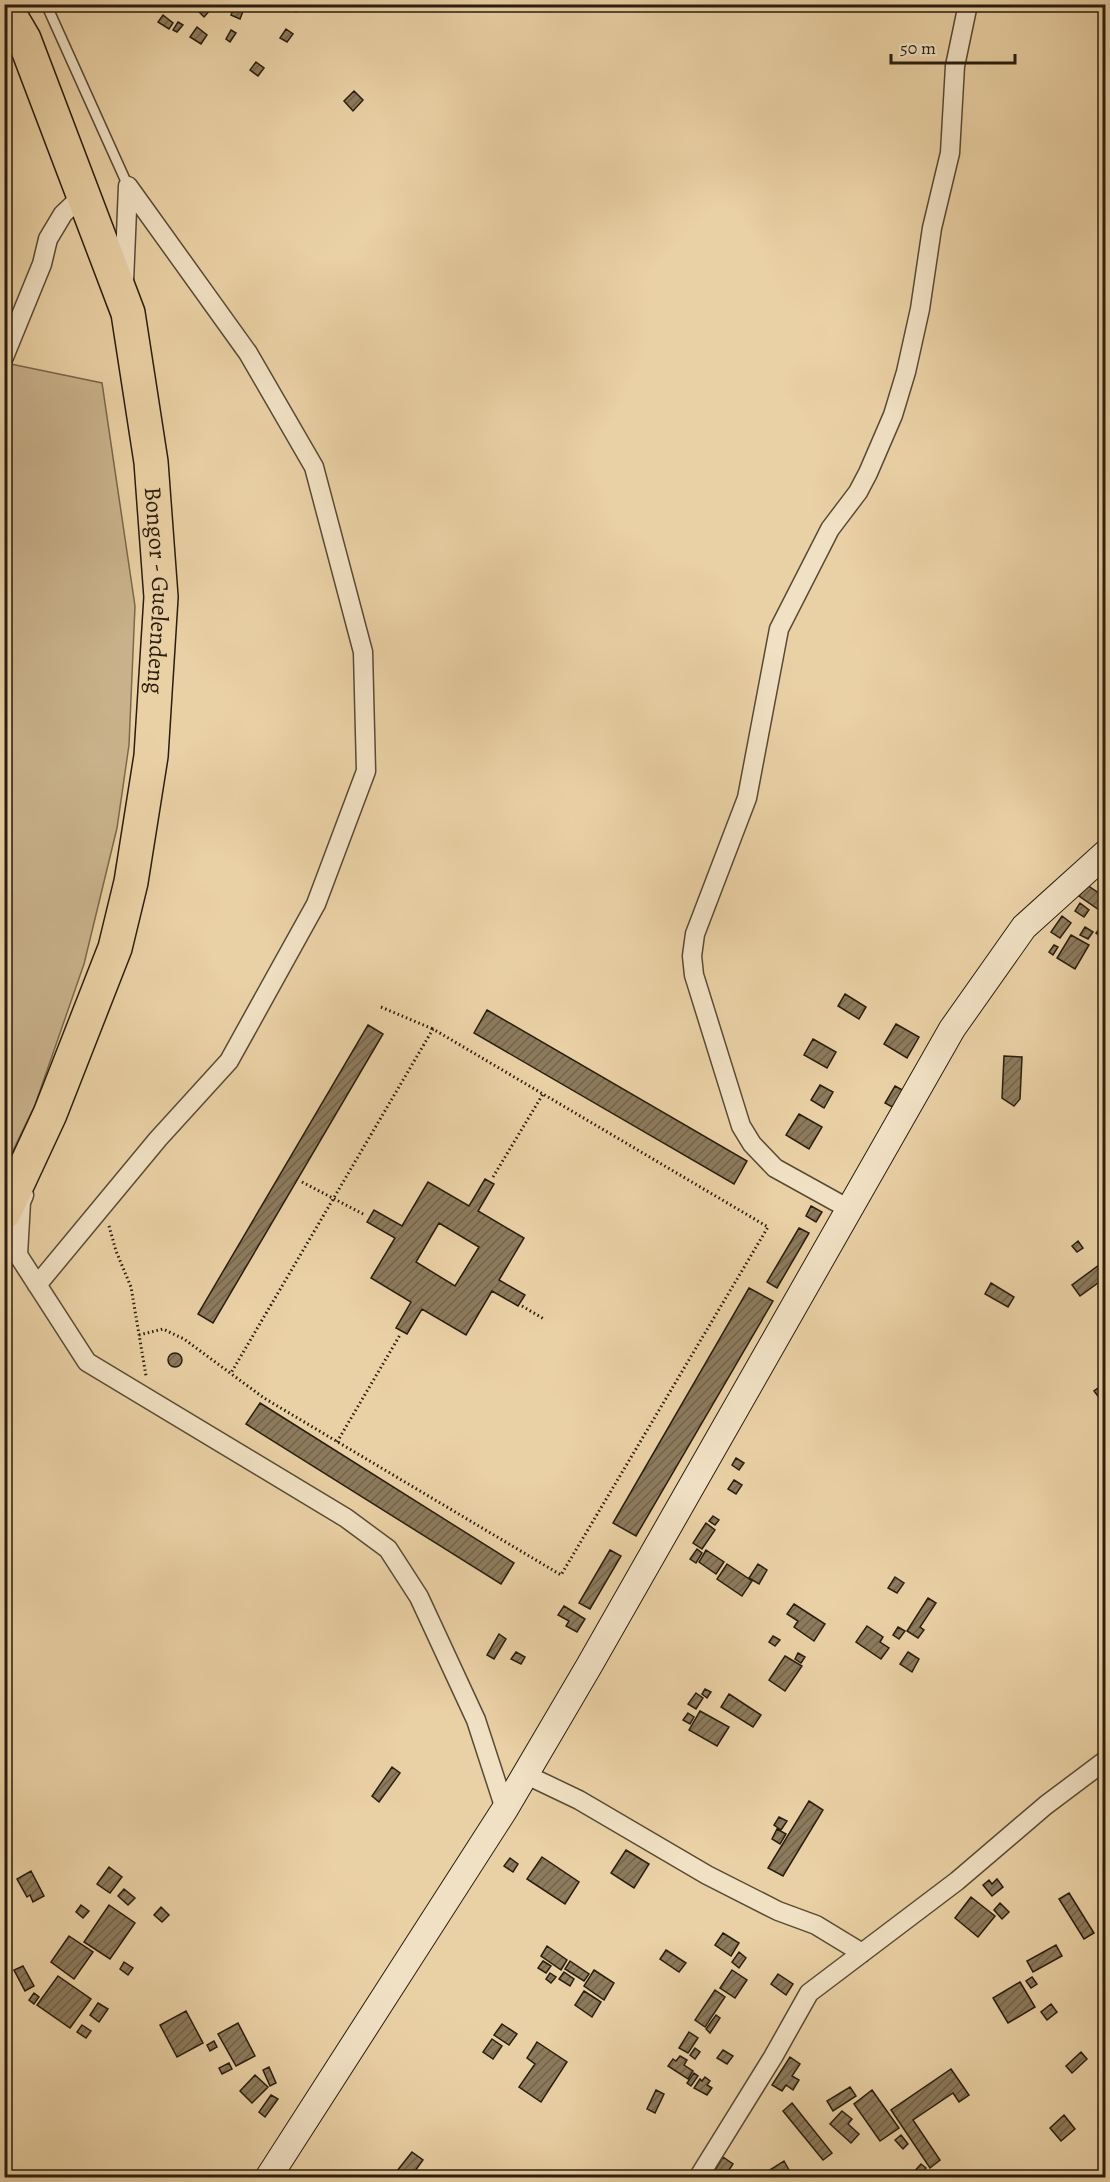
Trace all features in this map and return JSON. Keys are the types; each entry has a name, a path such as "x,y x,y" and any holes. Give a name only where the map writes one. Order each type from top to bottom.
{"highway":[{"name":"Bongor - Guelendeng","path":"4,5 24,39 128,313 151,462 161,589 154,729 131,882 115,948 50,1114 4,1213"}],"street":[{"path":"849,1209 775,1168 752,1144 741,1126 697,988 692,956 695,934 747,798 779,629 830,529 858,492 868,472 893,415 906,372 920,309 932,228 949,158 956,66 968,4"},
{"path":"123,300 128,186"},
{"path":"37,1285 158,1139 230,1061 316,904 366,771 363,652 314,467 248,353 128,186"},
{"path":"4,357 42,264 48,239 63,214 83,195"},
{"path":"268,2178 505,1809 952,1029 1024,927 1106,852"},
{"path":"50,1114 21,1202 18,1255 87,1362 346,1518 388,1549 419,1597 476,1720 505,1809"},
{"path":"698,2178 773,2057 809,1993 957,1881 1046,1805 1106,1760"},
{"path":"526,1771 535,1779 579,1800 707,1875 778,1911 816,1925 862,1953"}],"lane":[{"path":"46,4 128,186"}],"path":[{"path":"139,1335 163,1329 184,1339 264,1398 561,1575 768,1227 433,1029 381,1007"},
{"path":"231,1373 433,1029"},
{"path":"493,1177 543,1094"},
{"path":"302,1182 365,1215"},
{"path":"103,1205 116,1251 131,1287 149,1399"},
{"path":"522,1306 544,1319"},
{"path":"337,1442 400,1335"}],"shaded area":[{"path":"6,363 102,383 135,606 129,745 117,828 84,964 35,1105 5,1167"}],"building":[{"path":"157,4 170,4 166,11"},
{"path":"200,4 206,4 211,9 204,17 196,9"},
{"path":"235,4 245,6 240,19 231,15"},
{"path":"285,4 301,4 296,12"},
{"path":"163,15 173,23 169,29 158,22"},
{"path":"178,22 183,25 177,32 173,30"},
{"path":"197,27 207,35 201,44 190,37"},
{"path":"286,29 293,34 287,42 280,38"},
{"path":"231,30 236,33 230,42 226,39"},
{"path":"256,62 264,68 258,76 250,70"},
{"path":"354,91 363,100 353,111 344,101"},
{"path":"1087,885 1106,898 1106,906 1102,912 1079,896"},
{"path":"1080,903 1089,910 1084,917 1075,911"},
{"path":"1062,916 1071,923 1060,938 1051,932"},
{"path":"1085,927 1093,932 1088,939 1080,935"},
{"path":"1101,927 1106,930 1106,940 1096,933"},
{"path":"1071,935 1089,945 1075,969 1057,958"},
{"path":"1054,945 1058,947 1053,955 1049,952"},
{"path":"845,994 866,1007 859,1019 838,1006"},
{"path":"487,1010 747,1161 734,1184 474,1033"},
{"path":"896,1024 919,1037 907,1058 884,1044"},
{"path":"368,1025 383,1034 213,1323 198,1314"},
{"path":"813,1039 836,1052 827,1068 804,1055"},
{"path":"1004,1056 1022,1057 1020,1099 1014,1106 1002,1098"},
{"path":"820,1085 833,1092 824,1108 811,1100"},
{"path":"895,1086 906,1092 896,1109 885,1103"},
{"path":"799,1114 822,1127 809,1149 786,1135"},
{"path":"485,1179 494,1184 478,1211 524,1238 499,1280 525,1295 518,1306 492,1291 466,1335 422,1309 407,1334 396,1328 411,1302 371,1278 395,1238 367,1222 374,1210 402,1226 428,1182 469,1206","holes":["439,1223 479,1247 455,1286 416,1262"]},
{"path":"811,1206 822,1212 816,1222 806,1216"},
{"path":"799,1228 809,1233 777,1288 767,1282"},
{"path":"1078,1241 1083,1248 1077,1252 1072,1246"},
{"path":"1099,1265 1106,1273 1106,1277 1080,1296 1072,1285"},
{"path":"1106,1282 1106,1297 1098,1287"},
{"path":"991,1283 1014,1297 1008,1307 985,1294"},
{"path":"749,1288 773,1301 636,1536 613,1523"},
{"path":"175,1353 180,1355 182,1360 180,1365 175,1367 170,1365 168,1360 170,1355"},
{"path":"1106,1384 1106,1407 1094,1391"},
{"path":"260,1403 514,1563 501,1584 246,1424"},
{"path":"736,1458 744,1463 739,1470 732,1465"},
{"path":"734,1480 742,1485 736,1494 728,1489"},
{"path":"713,1516 719,1520 715,1525 709,1521"},
{"path":"706,1523 715,1530 702,1549 693,1543"},
{"path":"697,1549 702,1553 696,1563 690,1559"},
{"path":"610,1550 621,1556 590,1609 579,1603"},
{"path":"706,1550 724,1562 716,1574 699,1562"},
{"path":"727,1564 752,1581 742,1596 717,1579"},
{"path":"758,1564 767,1570 759,1584 749,1578"},
{"path":"895,1577 904,1583 897,1593 888,1588"},
{"path":"928,1598 936,1603 920,1627 924,1630 918,1638 907,1631"},
{"path":"794,1604 825,1624 814,1641 794,1627 798,1621 787,1614"},
{"path":"564,1606 585,1619 577,1632 566,1626 569,1621 558,1615"},
{"path":"867,1626 883,1637 880,1642 889,1648 881,1659 856,1642"},
{"path":"898,1627 905,1631 899,1639 893,1635"},
{"path":"499,1634 506,1639 494,1659 487,1655"},
{"path":"773,1636 780,1640 775,1646 769,1642"},
{"path":"516,1652 525,1657 521,1664 511,1659"},
{"path":"908,1652 919,1659 912,1672 900,1664"},
{"path":"798,1653 805,1657 801,1663 795,1659"},
{"path":"785,1656 802,1666 785,1691 769,1680"},
{"path":"705,1689 711,1692 707,1698 702,1694"},
{"path":"696,1693 703,1698 696,1709 688,1704"},
{"path":"729,1694 761,1715 753,1727 721,1707"},
{"path":"700,1711 729,1727 717,1746 689,1730"},
{"path":"688,1713 694,1717 690,1724 683,1720"},
{"path":"392,1767 400,1773 379,1802 372,1796"},
{"path":"809,1801 823,1810 783,1876 768,1868"},
{"path":"779,1817 787,1821 781,1830 774,1825"},
{"path":"777,1829 786,1834 780,1844 772,1839"},
{"path":"626,1850 649,1864 634,1888 611,1873"},
{"path":"542,1857 579,1882 565,1904 527,1879"},
{"path":"510,1858 518,1864 513,1872 504,1866"},
{"path":"109,1867 122,1877 110,1893 97,1884"},
{"path":"31,1871 44,1896 33,1902 30,1895 27,1897 17,1879"},
{"path":"997,1879 1003,1887 992,1896 983,1885 989,1880 992,1884"},
{"path":"124,1889 135,1898 128,1905 118,1896"},
{"path":"1069,1893 1094,1933 1084,1939 1059,1899"},
{"path":"971,1897 995,1916 978,1937 955,1918"},
{"path":"1000,1903 1009,1912 1002,1919 994,1910"},
{"path":"81,1905 89,1911 83,1918 76,1912"},
{"path":"109,1905 135,1923 110,1959 84,1942"},
{"path":"161,1907 169,1915 162,1922 154,1915"},
{"path":"723,1933 739,1943 731,1956 715,1945"},
{"path":"69,1936 93,1952 74,1979 51,1962"},
{"path":"1056,1945 1062,1956 1033,1972 1027,1961"},
{"path":"547,1946 567,1960 561,1970 541,1956"},
{"path":"666,1950 686,1963 679,1972 660,1959"},
{"path":"739,1952 746,1958 739,1968 732,1962"},
{"path":"543,1961 551,1966 546,1973 538,1968"},
{"path":"570,1961 589,1974 584,1981 565,1969"},
{"path":"124,1962 133,1968 128,1975 120,1969"},
{"path":"23,1966 34,1986 25,1991 14,1970"},
{"path":"594,1970 614,1983 604,2000 584,1986"},
{"path":"732,1970 747,1980 735,1998 720,1988"},
{"path":"564,1972 574,1979 570,1986 559,1979"},
{"path":"550,1973 556,1977 551,1983 546,1979"},
{"path":"778,1974 793,1984 786,1995 771,1984"},
{"path":"58,1976 91,1999 70,2028 37,2005"},
{"path":"1032,1977 1037,1984 1031,1988 1026,1981"},
{"path":"1020,1982 1035,2007 1008,2023 993,1998"},
{"path":"715,1990 725,1997 705,2027 695,2020"},
{"path":"584,1991 601,2002 592,2017 575,2005"},
{"path":"34,1993 39,1997 34,2004 29,2000"},
{"path":"98,2003 108,2009 99,2022 90,2015"},
{"path":"1051,2004 1057,2012 1047,2020 1041,2012"},
{"path":"186,2011 203,2043 177,2057 160,2025"},
{"path":"716,2015 720,2018 710,2033 706,2029"},
{"path":"238,2023 255,2056 236,2066 218,2034"},
{"path":"502,2024 517,2034 509,2045 494,2035"},
{"path":"82,2025 91,2031 86,2038 77,2032"},
{"path":"689,2032 698,2038 688,2053 679,2048"},
{"path":"492,2039 502,2046 493,2059 483,2052"},
{"path":"214,2041 217,2047 210,2051 207,2045"},
{"path":"537,2042 567,2062 541,2102 519,2087 535,2064 527,2058"},
{"path":"695,2048 700,2052 695,2059 690,2055"},
{"path":"723,2050 733,2056 727,2064 717,2058"},
{"path":"1081,2052 1087,2059 1072,2073 1066,2066"},
{"path":"680,2056 687,2060 684,2065 693,2071 688,2079 668,2066 673,2059 676,2061"},
{"path":"790,2057 800,2064 792,2076 799,2080 793,2090 786,2085 782,2091 772,2085"},
{"path":"229,2063 232,2069 222,2074 219,2068"},
{"path":"269,2067 276,2083 270,2086 263,2070"},
{"path":"951,2069 969,2095 959,2102 953,2093 913,2120 940,2160 930,2168 891,2110"},
{"path":"694,2073 698,2076 691,2086 687,2083"},
{"path":"255,2075 268,2087 252,2103 240,2091"},
{"path":"705,2077 710,2081 707,2085 712,2088 707,2095 694,2088 700,2079 702,2081"},
{"path":"850,2087 856,2096 833,2111 827,2101"},
{"path":"656,2090 664,2094 655,2113 647,2109"},
{"path":"872,2090 899,2128 880,2141 854,2104"},
{"path":"271,2095 278,2099 265,2117 259,2112"},
{"path":"792,2103 832,2153 823,2160 783,2111"},
{"path":"842,2111 852,2119 848,2124 859,2134 851,2143 830,2124"},
{"path":"1064,2115 1075,2129 1061,2141 1050,2128"},
{"path":"901,2135 908,2144 903,2149 895,2140"},
{"path":"412,2152 423,2160 410,2178 405,2178 397,2171"},
{"path":"723,2157 733,2164 729,2170 738,2175 736,2178 710,2178"},
{"path":"784,2161 789,2170 776,2178 757,2178"},
{"path":"921,2164 926,2168 917,2178 912,2174"}]}
